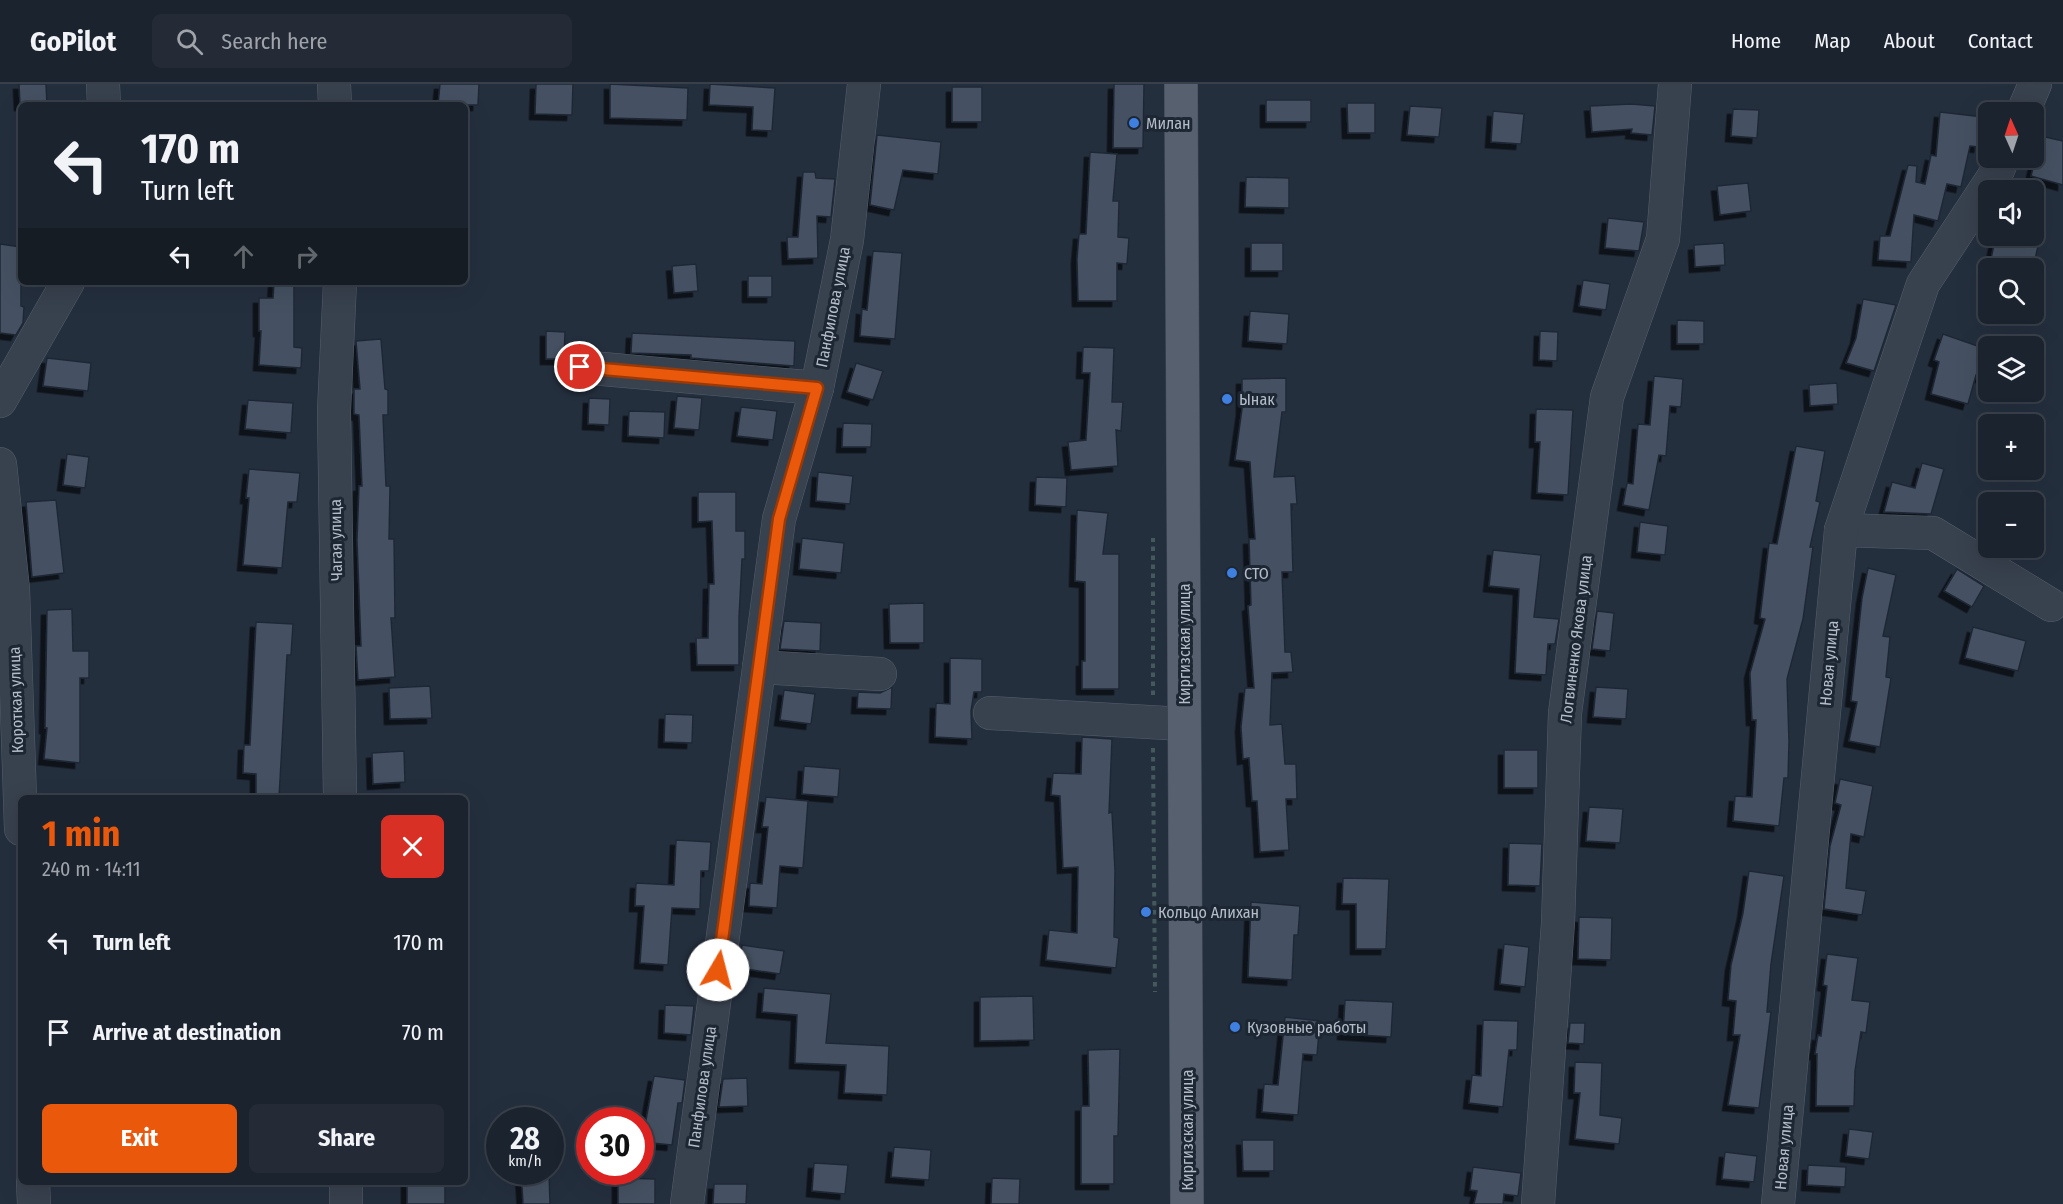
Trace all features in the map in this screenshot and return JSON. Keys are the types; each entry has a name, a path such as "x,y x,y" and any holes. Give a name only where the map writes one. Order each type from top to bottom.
{"main road":[{"name":"Киргизская улица","path":"1181,84 1187,1204"}],"street":[{"path":"103,84 104,102"},
{"path":"334,84 335,102"},
{"name":"Панфилова улица","path":"687,1204 779,519 817,388 847,240 864,84"},
{"name":"Логвиненко Якова улица","path":"1538,1204 1558,923 1565,713 1608,398 1663,239 1675,84"},
{"path":"2027,102 2035,84"},
{"name":"Новая улица","path":"1778,1204 1841,530 1923,284 1999,168"},
{"path":"0,401 66,285"},
{"name":"Чагая улица","path":"340,285 334,411 340,795"},
{"path":"580,367 817,388"},
{"name":"Короткая улица","path":"0,464 13,589 20,795"},
{"path":"1841,530 1933,533 2051,605"},
{"path":"759,667 880,674"},
{"path":"990,713 1184,724"},
{"path":"33,1185 34,1204"},
{"path":"346,1185 346,1204"}],"building":[{"path":"19,84 46,84 47,102 20,102"},
{"path":"440,84 479,84 478,105 468,105 468,102 438,102"},
{"path":"536,84 573,84 572,115 535,114"},
{"path":"610,84 688,88 687,120 610,118"},
{"path":"710,84 775,88 772,131 752,130 753,107 709,105"},
{"path":"1114,84 1144,84 1143,148 1113,148"},
{"path":"952,87 982,87 982,122 952,122"},
{"path":"1266,100 1311,100 1311,122 1266,122"},
{"path":"1347,103 1375,103 1375,133 1348,133"},
{"path":"1631,104 1655,106 1652,135 1631,133 1632,129 1592,132 1590,106"},
{"path":"1410,106 1442,108 1439,137 1407,135"},
{"path":"1733,109 1759,110 1757,138 1731,136"},
{"path":"1493,111 1524,114 1521,144 1491,142"},
{"path":"1940,112 1978,116 1978,147 1970,146 1961,187 1947,184 1938,221 1914,215 1911,262 1878,260 1880,236 1890,236 1908,165 1917,166 1916,182 1925,184 1931,155 1936,156"},
{"path":"877,135 941,142 938,174 903,170 894,210 870,205"},
{"path":"2044,137 2063,141 2063,185 2031,176 2033,168 2044,168"},
{"path":"1090,152 1117,154 1113,201 1119,201 1118,237 1129,238 1127,264 1117,263 1117,301 1078,301 1079,234 1086,234"},
{"path":"803,172 815,172 816,178 835,179 831,217 817,216 818,258 788,259 787,237 798,237"},
{"path":"1246,177 1289,178 1289,208 1245,207"},
{"path":"1748,183 1751,211 1720,215 1717,186"},
{"path":"1608,218 1644,222 1639,251 1605,248"},
{"path":"1251,243 1283,243 1283,271 1251,271"},
{"path":"1724,243 1725,265 1695,267 1694,245"},
{"path":"0,244 18,247 18,285 21,285 21,306 24,307 23,323 16,335 0,333"},
{"path":"1994,246 2038,246 2035,258 1991,258"},
{"path":"873,251 902,253 895,339 860,336 862,309 867,310"},
{"path":"696,264 698,291 674,293 672,266"},
{"path":"748,276 772,276 772,297 748,297"},
{"path":"1583,280 1610,284 1606,310 1579,306"},
{"path":"274,285 294,285 294,347 302,348 301,368 259,365 261,331 259,331 259,298 273,298"},
{"path":"1863,299 1896,305 1874,371 1846,363 1856,338"},
{"path":"1250,311 1289,314 1287,344 1248,341"},
{"path":"1677,320 1704,321 1704,344 1677,344"},
{"path":"546,331 565,332 564,359 546,359"},
{"path":"1540,331 1558,332 1557,361 1539,360"},
{"path":"632,333 795,341 794,366 691,358 691,355 631,353"},
{"path":"1943,334 1978,346 1978,376 1976,375 1968,404 1931,394 1939,362 1934,360"},
{"path":"381,339 385,389 388,390 388,415 383,415 386,486 390,486 389,539 394,539 395,618 391,618 395,677 358,680 356,646 361,646 357,540 359,486 362,486 359,415 354,414 354,389 360,389 356,341"},
{"path":"1083,347 1114,348 1112,402 1123,402 1121,431 1116,430 1118,466 1071,470 1068,442 1086,440 1090,373 1082,373"},
{"path":"47,358 91,363 88,391 43,386"},
{"path":"856,363 883,371 873,400 847,392"},
{"path":"1654,376 1683,379 1681,407 1670,406 1666,456 1659,455 1649,510 1623,505 1627,483 1633,484 1638,424 1650,425"},
{"path":"1286,378 1286,412 1282,412 1274,477 1295,476 1297,504 1291,504 1293,572 1282,572 1285,652 1291,652 1293,672 1272,673 1270,725 1282,724 1285,764 1296,764 1297,799 1286,799 1289,850 1260,852 1257,801 1252,801 1249,758 1243,759 1241,727 1245,688 1254,688 1248,606 1251,605 1249,539 1255,539 1250,462 1235,460 1242,409 1242,379"},
{"path":"1837,383 1838,404 1810,406 1809,385"},
{"path":"677,396 702,398 699,430 674,428"},
{"path":"589,398 610,399 609,425 588,424"},
{"path":"248,400 293,403 291,433 245,429"},
{"path":"741,407 777,411 773,440 737,436"},
{"path":"1536,409 1573,410 1568,495 1537,493 1540,442 1535,442"},
{"path":"629,411 665,412 664,438 628,436"},
{"path":"843,423 872,424 871,447 842,447"},
{"path":"1796,446 1825,451 1816,501 1820,502 1810,547 1813,547 1803,619 1787,679 1788,778 1784,778 1779,826 1733,821 1735,796 1752,797 1756,720 1752,720 1750,673 1765,619 1760,618 1769,543 1777,544"},
{"path":"67,454 89,457 85,488 63,485"},
{"path":"1922,463 1944,469 1931,514 1884,512 1892,482 1915,488"},
{"path":"249,469 300,473 297,502 288,502 282,568 243,565 249,498 246,498"},
{"path":"818,472 853,476 850,504 816,501"},
{"path":"1036,477 1067,478 1066,507 1035,505"},
{"path":"698,492 736,492 736,531 745,531 745,559 742,559 739,618 739,665 697,665 696,638 708,638 709,584 714,584 712,521 698,522"},
{"path":"56,500 64,573 32,577 26,502"},
{"path":"1077,510 1108,513 1103,554 1119,554 1119,689 1082,689 1082,661 1085,661 1085,582 1075,581"},
{"path":"1640,522 1668,526 1665,555 1637,552"},
{"path":"802,538 844,543 841,573 799,569"},
{"path":"1493,550 1541,555 1534,617 1559,619 1555,644 1548,644 1546,675 1515,673 1519,589 1489,586"},
{"path":"1868,568 1896,575 1883,636 1890,637 1886,677 1891,678 1880,747 1849,741 1857,702 1851,701 1862,598"},
{"path":"1957,569 1984,586 1972,607 1944,591"},
{"path":"924,603 924,643 890,643 889,604"},
{"path":"72,609 73,651 89,651 89,678 80,678 80,763 44,759 47,728 45,728 47,610"},
{"path":"1597,611 1614,613 1610,651 1592,649"},
{"path":"784,621 821,623 820,651 780,649"},
{"path":"256,622 293,624 291,655 287,655 279,795 256,795 256,774 243,773 244,745 250,745"},
{"path":"1973,627 2026,641 2018,671 1965,658"},
{"path":"950,658 982,659 982,692 974,692 971,711 972,739 935,737 936,703 950,704"},
{"path":"430,686 432,718 390,719 389,688"},
{"path":"892,687 891,709 857,708 858,692 880,693"},
{"path":"1596,687 1628,689 1626,719 1593,717"},
{"path":"784,690 815,694 811,724 780,720"},
{"path":"665,714 693,715 692,743 664,742"},
{"path":"1082,737 1112,739 1109,813 1112,812 1115,871 1114,937 1119,938 1116,968 1046,960 1049,930 1077,933 1078,867 1063,868 1060,796 1051,795 1053,773 1081,774"},
{"path":"1504,750 1538,750 1538,788 1504,788"},
{"path":"404,751 405,782 373,784 372,753"},
{"path":"804,766 840,769 838,797 802,794"},
{"path":"1840,779 1873,786 1864,837 1851,834 1846,888 1866,891 1862,915 1824,909 1830,846 1841,805 1835,803"},
{"path":"766,797 808,801 803,868 780,866 777,908 749,906 750,883 762,884 768,827 762,827"},
{"path":"1589,807 1623,809 1620,843 1586,841"},
{"path":"676,840 711,842 709,871 701,871 700,909 672,908 668,965 640,963 644,906 635,906 636,883 674,885"},
{"path":"1509,843 1542,844 1540,886 1508,885"},
{"path":"1749,871 1784,876 1771,964 1767,1012 1771,1012 1759,1108 1728,1105 1740,1035 1733,1035 1736,1001 1728,1000 1731,965 1743,913"},
{"path":"1343,878 1389,879 1386,949 1356,949 1356,904 1342,904"},
{"path":"1251,902 1300,906 1298,935 1294,935 1292,980 1248,977"},
{"path":"1579,917 1612,918 1611,960 1578,959"},
{"path":"1504,944 1529,947 1525,987 1500,984"},
{"path":"742,945 784,951 780,974 739,968"},
{"path":"1827,954 1858,958 1852,1000 1870,1002 1866,1033 1861,1032 1855,1071 1854,1106 1816,1106 1817,1054 1815,1054 1818,1035 1821,1036 1827,986 1823,985"},
{"path":"764,988 831,994 826,1043 889,1046 887,1095 844,1093 846,1065 795,1063 797,1015 762,1012"},
{"path":"1033,996 1034,1040 980,1041 980,997"},
{"path":"1345,1000 1393,1002 1391,1037 1343,1034"},
{"path":"665,1005 694,1006 691,1035 664,1033"},
{"path":"1285,1017 1320,1021 1317,1055 1303,1054 1298,1115 1262,1112 1264,1084 1278,1085"},
{"path":"1483,1020 1518,1021 1517,1050 1509,1050 1503,1107 1469,1103 1472,1075 1481,1076"},
{"path":"1570,1023 1585,1023 1584,1044 1568,1043"},
{"path":"1120,1049 1118,1136 1114,1136 1114,1184 1081,1184 1081,1106 1089,1106 1088,1050"},
{"path":"1575,1062 1602,1063 1600,1115 1622,1118 1619,1144 1575,1139 1580,1093 1574,1093"},
{"path":"654,1076 685,1080 682,1103 678,1103 672,1145 654,1143 654,1107 648,1107"},
{"path":"747,1078 748,1106 719,1107 723,1079"},
{"path":"1849,1129 1873,1132 1869,1159 1846,1156"},
{"path":"1242,1140 1274,1140 1274,1171 1243,1171"},
{"path":"894,1147 931,1150 929,1180 891,1177"},
{"path":"1725,1152 1757,1156 1754,1182 1722,1179"},
{"path":"814,1163 848,1165 845,1194 812,1191"},
{"path":"1808,1165 1846,1167 1845,1187 1807,1185"},
{"path":"1473,1167 1521,1173 1518,1196 1504,1194 1503,1204 1474,1204 1477,1191 1470,1190"},
{"path":"992,1178 1020,1179 1019,1204 991,1204"},
{"path":"655,1179 655,1204 618,1204 618,1185 654,1185"},
{"path":"714,1184 747,1184 746,1204 713,1204"},
{"path":"407,1185 445,1185 445,1204 407,1204"},
{"path":"522,1185 549,1185 550,1204 523,1204"}],"place":[{"name":"Милан","path":"1134,123"},
{"name":"Ынак","path":"1227,399"},
{"name":"СТО","path":"1232,573"},
{"name":"Кольцо Алихан","path":"1146,912"},
{"name":"Кузовные работы","path":"1235,1027"}],"route":[{"path":"580,367 817,388 779,519 718,970"}]}
